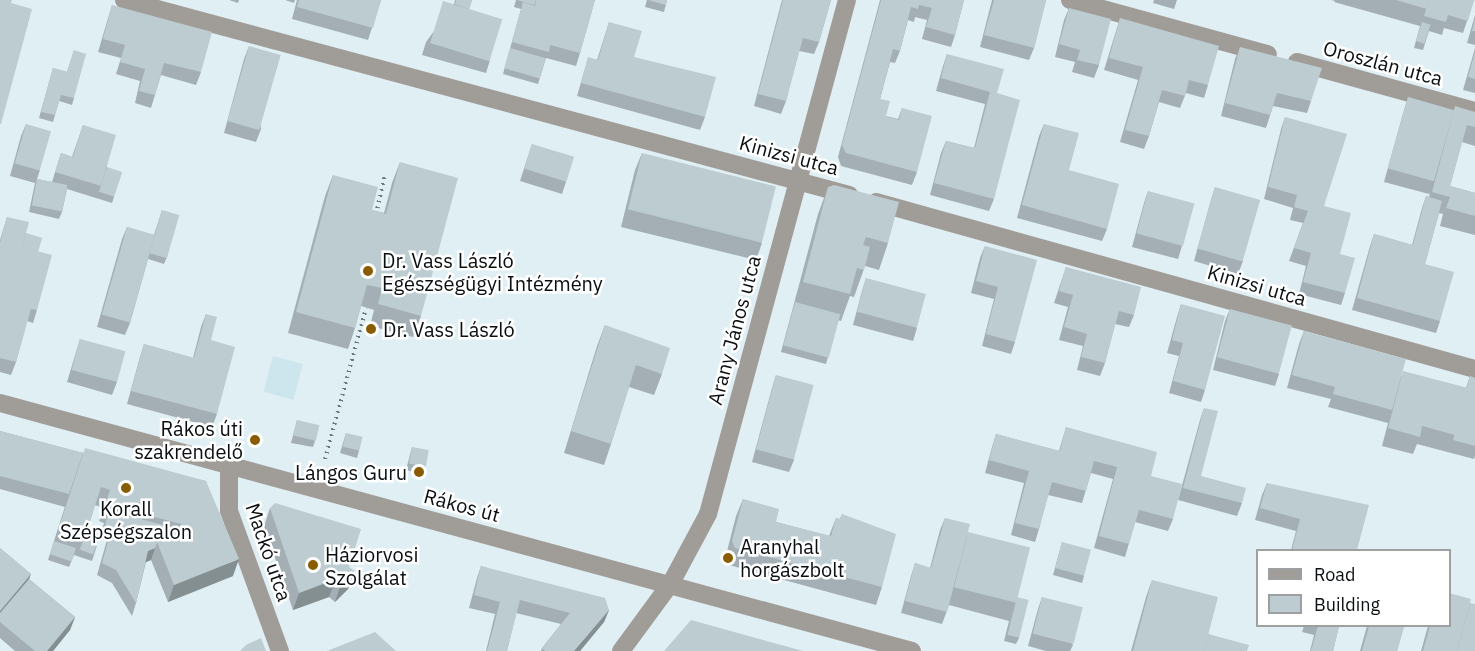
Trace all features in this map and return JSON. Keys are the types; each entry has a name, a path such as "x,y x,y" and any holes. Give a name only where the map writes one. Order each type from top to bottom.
{"street":[{"name":"Kinizsi utca","path":"124,0 798,181 1475,369"},
{"name":"Arany János utca","path":"621,651 671,583 708,514 847,0"},
{"name":"Oroszlán utca","path":"1070,0 1475,111"},
{"name":"Rákos út","path":"0,404 671,583 912,651"},
{"name":"Mackó utca","path":"229,466 229,511 280,651"}],"path":[{"path":"374,222 385,176"},
{"path":"325,459 366,308"}],"shaded area":[{"path":"273,356 303,364 293,400 263,392"}],"building":[{"path":"0,0 12,0 11,3 32,9 1,124 0,124"},
{"path":"299,0 381,0 373,28 297,7"},
{"path":"456,0 472,0 469,9 455,4"},
{"path":"517,0 536,0 534,5"},
{"path":"536,0 595,0 580,53 550,45 549,52 512,42 523,2 535,6"},
{"path":"648,0 667,0 666,5"},
{"path":"783,0 831,0 819,42 803,38 786,101 758,94"},
{"path":"881,0 964,0 955,35 926,27 932,8 919,5 918,9 911,7 900,51 893,49 880,99 890,101 886,116 899,120 902,108 932,116 917,172 846,153 842,145"},
{"path":"994,0 1046,0 1034,48 984,35"},
{"path":"1396,0 1429,0 1427,9"},
{"path":"1429,0 1474,0 1468,21 1448,15 1446,22 1424,16"},
{"path":"443,1 502,19 489,61 430,43"},
{"path":"112,5 212,32 201,72 164,63 155,95 139,91 145,69 120,62 125,45 103,39"},
{"path":"1069,8 1111,19 1099,65 1077,60 1080,50 1059,44"},
{"path":"1120,18 1219,46 1208,85 1189,80 1185,96 1162,90 1149,136 1125,130 1143,67 1109,58"},
{"path":"609,22 642,31 634,57 716,77 705,117 581,83 588,57 598,60"},
{"path":"1422,22 1431,25 1424,44 1416,41"},
{"path":"249,46 281,55 259,130 228,121"},
{"path":"1240,47 1322,68 1311,101 1277,93 1270,115 1225,103"},
{"path":"510,48 546,58 540,78 504,68"},
{"path":"74,50 86,54 74,98 61,95 55,115 41,112 53,68 67,72"},
{"path":"1475,52 1475,79 1468,77"},
{"path":"947,54 1004,69 997,93 1020,100 994,199 934,183 946,141 975,148 990,92 941,78"},
{"path":"1408,97 1454,110 1434,181 1388,168"},
{"path":"1455,106 1475,112 1475,127 1467,125 1450,186 1475,193 1475,216 1446,208 1450,197 1432,192"},
{"path":"1285,117 1347,134 1324,206 1351,213 1340,254 1355,258 1345,293 1303,282 1311,253 1294,248 1308,211 1294,207 1297,195 1268,187"},
{"path":"26,124 51,131 40,171 15,163"},
{"path":"1044,124 1079,133 1069,170 1119,184 1107,229 1022,205"},
{"path":"83,125 116,135 101,186 55,172 61,153 73,157"},
{"path":"532,144 574,157 566,182 524,169"},
{"path":"642,153 776,186 762,243 628,209"},
{"name":"Dr. Vass László Egészségügyi Intézmény","path":"400,162 458,178 421,316 378,304 382,288 367,285 355,328 296,312 333,175 378,187 372,210 386,214"},
{"path":"107,167 122,172 114,197 99,192"},
{"path":"37,179 67,185 62,211 32,206"},
{"path":"834,185 899,202 888,243 866,237 863,245 870,247 864,270 857,268 850,294 803,282 828,187"},
{"path":"1215,187 1260,200 1243,261 1197,249"},
{"path":"1148,191 1194,203 1183,246 1137,234"},
{"path":"1426,196 1442,201 1425,264 1454,272 1440,321 1357,298 1374,234 1413,245"},
{"path":"162,210 179,215 167,258 150,253"},
{"path":"7,217 29,222 22,247 52,255 37,310 31,309 16,362 0,358 0,243"},
{"path":"127,227 155,235 130,322 102,314"},
{"path":"26,233 42,238 38,252 22,247"},
{"path":"985,246 1037,260 1015,342 986,334 998,287 976,281"},
{"path":"1066,267 1141,287 1134,315 1119,311 1105,363 1081,357 1087,334 1064,327 1073,295 1059,291"},
{"path":"866,278 926,294 917,328 857,312"},
{"path":"795,302 840,314 829,358 783,345"},
{"path":"1181,304 1225,316 1205,390 1173,381 1183,343 1172,340"},
{"path":"1230,309 1292,326 1279,374 1217,357"},
{"path":"206,314 217,317 211,340 235,347 217,414 131,391 144,344 194,358"},
{"path":"605,325 670,348 662,374 636,365 611,444 571,431"},
{"path":"1304,331 1406,359 1392,410 1333,394 1335,387 1292,375"},
{"path":"80,339 125,351 117,382 72,370"},
{"path":"1403,371 1468,388 1455,435 1422,426 1420,437 1388,428"},
{"path":"776,375 814,385 794,459 756,449"},
{"path":"1470,376 1475,378 1475,446 1453,440"},
{"path":"1204,408 1218,411 1201,476 1246,488 1242,503 1183,488"},
{"path":"297,420 319,425 316,441 293,436"},
{"path":"1066,427 1157,452 1151,476 1182,484 1173,519 1139,510 1129,544 1099,536 1117,467 1094,461 1086,491 1052,482 1039,529 1015,523 1029,471 989,460 996,434 1060,451"},
{"path":"0,431 83,453 69,494 0,476"},
{"path":"346,433 363,437 359,450 343,447"},
{"path":"412,447 429,450 426,467 409,464"},
{"path":"85,448 206,481 239,559 174,585 157,542 184,532 181,524 105,504 110,490 101,487 84,539 58,530"},
{"path":"1267,483 1369,505 1357,549 1292,549 1300,519 1260,508"},
{"path":"743,499 779,509 776,522 831,536 836,518 840,519 842,514 896,534 882,587 735,548 732,541"},
{"name":"Háziorvosi Szolgálat","path":"275,503 361,529 349,567 354,571 341,584 336,579 299,593 270,508"},
{"path":"109,511 179,529 180,533 157,542 155,548 148,551 136,603 116,570 102,563 112,527 105,525"},
{"path":"945,518 970,524 947,612 905,601 915,563 931,568"},
{"path":"88,528 101,533 93,554 80,549"},
{"path":"968,532 1030,547 1016,603 954,587"},
{"path":"54,541 76,548 72,561 50,554"},
{"path":"1062,542 1091,550 1084,576 1055,568"},
{"path":"0,548 31,574 0,611"},
{"path":"481,566 605,598 609,610 574,651 545,651 542,648 570,613 520,600 507,651 487,651 500,602 474,595"},
{"path":"29,579 75,617 47,651 35,651 0,622 0,613"},
{"path":"1152,580 1218,597 1204,651 1133,651"},
{"path":"1451,594 1471,599 1457,651 1423,651 1430,627 1451,627"},
{"path":"1017,597 1029,600 1019,638 1008,635"},
{"path":"1042,597 1083,607 1074,644 1033,634"},
{"path":"1470,603 1475,604 1475,651 1457,651"},
{"path":"691,620 803,651 664,651"},
{"path":"1318,627 1339,627 1333,651 1311,651"},
{"path":"1369,627 1404,627 1397,651 1362,651"},
{"path":"375,632 396,651 327,651"},
{"path":"1208,634 1249,645 1247,651 1204,651"},
{"path":"261,638 266,651 240,651 246,645"}],"place":[{"name":"Dr. Vass László Egészségügyi Intézmény","path":"368,271"},
{"name":"Dr. Vass László","path":"371,329"},
{"name":"Rákos úti szakrendelő","path":"255,440"},
{"name":"Lángos Guru","path":"419,472"},
{"name":"Korall Szépségszalon","path":"126,488"},
{"name":"Aranyhal horgászbolt","path":"728,558"},
{"name":"Háziorvosi Szolgálat","path":"313,565"}]}
